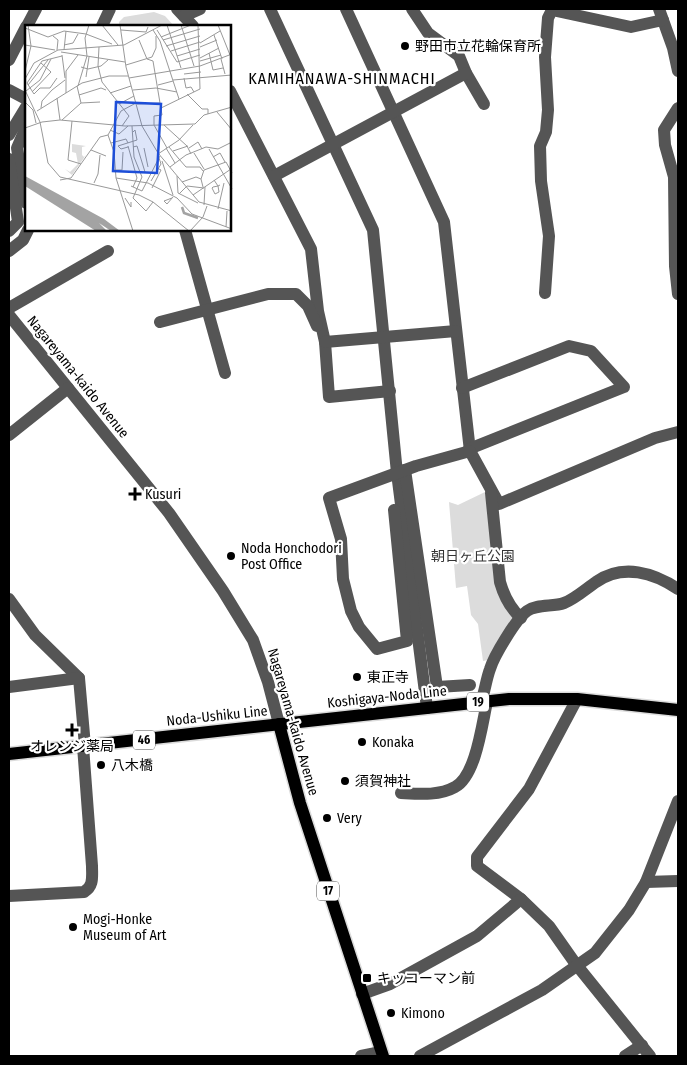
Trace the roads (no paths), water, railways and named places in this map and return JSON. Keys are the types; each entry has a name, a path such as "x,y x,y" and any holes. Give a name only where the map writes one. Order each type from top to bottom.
{"main road":[{"name":"Koshigaya-Noda Line","path":"278,724 539,698 577,699 678,710"},
{"name":"Noda-Ushiku Line","path":"9,754 278,724"},
{"name":"Nagareyama-kaido Avenue","path":"278,724 300,803 382,1054"}],"street":[{"path":"28,25 36,9"},
{"path":"102,25 110,9"},
{"path":"181,12 200,9"},
{"path":"270,9 374,230 398,473 427,708"},
{"path":"346,9 444,222 470,450 499,504 656,438 678,432"},
{"path":"412,9 428,33 460,56 466,73 484,104"},
{"path":"546,294 549,236 541,181 540,146 546,132 548,110 545,57 548,18 552,10 631,27 661,14 676,47 678,71"},
{"path":"181,12 192,25"},
{"path":"9,60 25,31"},
{"path":"274,176 466,73"},
{"path":"9,90 25,98"},
{"path":"231,92 311,250 324,338 329,397 390,391"},
{"path":"678,108 664,130 665,145 674,177 675,266 678,294"},
{"path":"9,135 25,109"},
{"path":"25,129 17,148 25,197"},
{"path":"9,159 18,222 9,231"},
{"path":"9,251 23,240 28,231"},
{"path":"185,231 225,373"},
{"path":"9,308 108,251"},
{"path":"160,322 268,294 296,294 308,306 324,338"},
{"name":"Nagareyama-kaido Avenue","path":"9,315 169,513 240,616 261,659 278,724"},
{"path":"324,338 456,331"},
{"path":"398,473 406,641 377,649 359,627 351,611 343,579 341,539 329,498 398,473 470,450 624,387 591,351 569,346 462,388"},
{"path":"9,435 68,388"},
{"path":"398,473 438,687 470,685"},
{"path":"490,489 500,582 503,594 513,610 522,618"},
{"path":"401,793 429,794 455,787 471,768 490,667 522,618 534,608 564,603 600,579 623,572 643,572 664,579 678,589"},
{"path":"9,599 34,635 79,678 92,866 92,882 84,892 9,896"},
{"path":"9,687 79,678"},
{"path":"577,699 529,788 477,856 477,866 521,899 548,926 578,967 650,1056"},
{"path":"420,1056 542,990 578,967 610,937 646,882 678,801"},
{"path":"646,882 678,882"},
{"path":"362,994 390,984 477,936 521,899"},
{"path":"625,1056 642,1045"},
{"path":"361,1056 382,1054"}],"place":[{"name":"野田市立花輪保育所","path":"405,46"},
{"name":"Kusuri","path":"135,494"},
{"name":"Noda Honchodori Post Office","path":"231,556"},
{"name":"東正寺","path":"357,677"},
{"name":"オレンジ薬局","path":"72,730"},
{"name":"Konaka","path":"362,742"},
{"name":"八木橋","path":"101,765"},
{"name":"須賀神社","path":"345,781"},
{"name":"Very","path":"327,818"},
{"name":"Mogi-Honke Museum of Art","path":"73,927"},
{"name":"キッコーマン前","path":"367,978"},
{"name":"Kimono","path":"391,1013"}],"district":[{"name":"KAMIHANAWA-SHINMACHI","path":"342,78"}],"park label":[{"name":"朝日ヶ丘公園","path":"473,556"}]}
